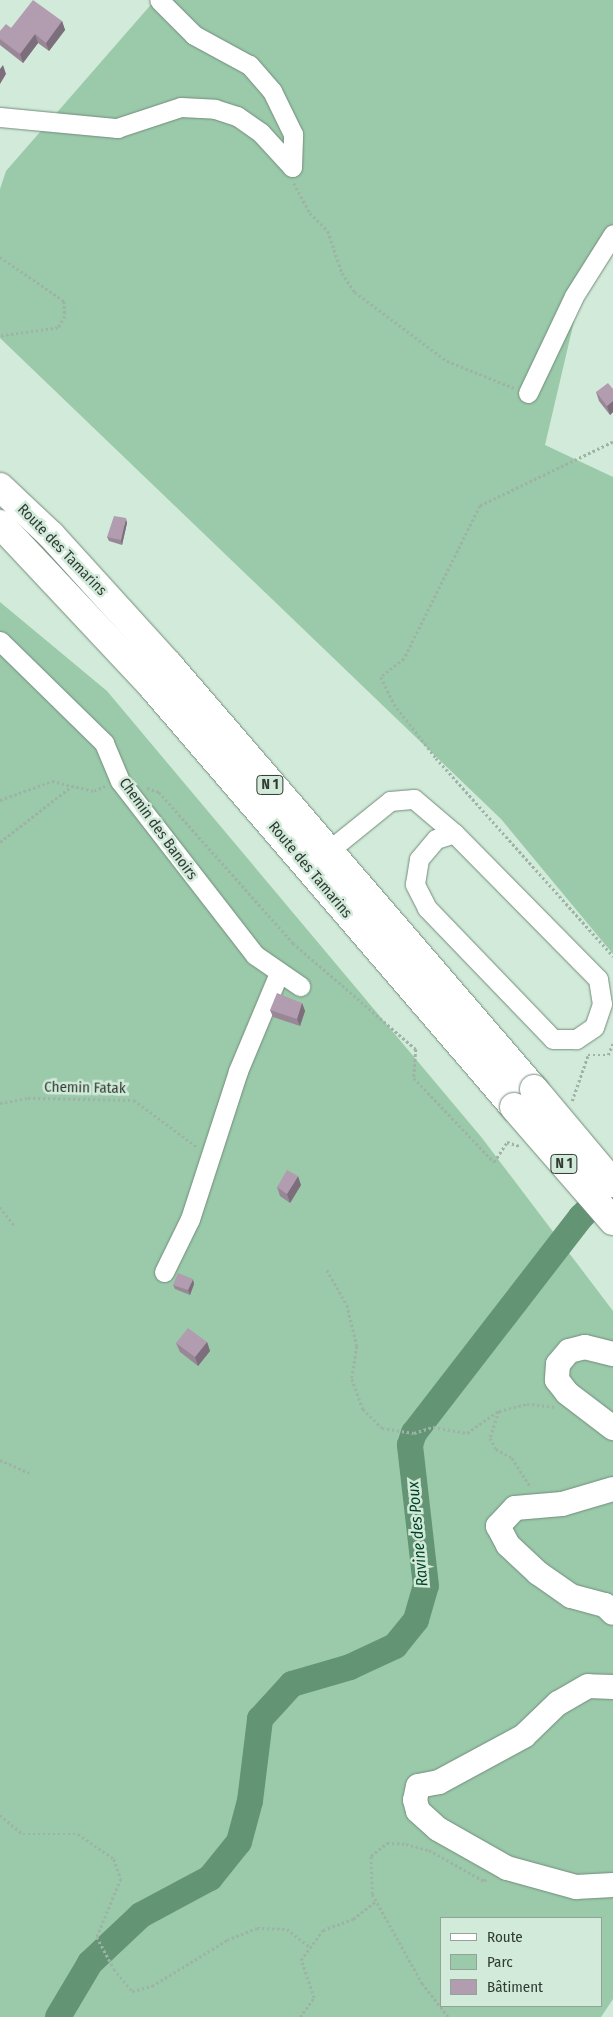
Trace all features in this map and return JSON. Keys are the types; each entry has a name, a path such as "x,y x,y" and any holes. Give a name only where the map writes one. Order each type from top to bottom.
{"highway":[{"name":"Route des Tamarins","path":"0,487 51,535 156,651 613,1183"},
{"name":"Route des Tamarins","path":"0,524 151,685 613,1221"}],"main road":[{"path":"613,1354 585,1347 569,1351 558,1364 557,1380 589,1410 613,1428"},
{"path":"613,1489 562,1504 515,1508 498,1526 501,1535 538,1573 571,1596 605,1605 613,1613"},
{"path":"613,1687 588,1686 558,1703 524,1736 494,1754 439,1782 418,1786 418,1811 438,1829 501,1865 576,1888 613,1885"}],"street":[{"path":"159,0 194,36 249,65 272,91 293,134 292,167"},
{"path":"0,117 117,128 181,107 215,108 237,116 261,133 292,167"},
{"path":"528,393 574,296 613,234"},
{"name":"Chemin des Banoirs","path":"0,641 104,743 120,781 240,936 279,973 300,986"},
{"path":"327,852 390,801 414,799 454,833 598,979 602,1004 594,1027 576,1039 552,1038 426,908 415,884 420,859 436,839 454,833"},
{"path":"164,1272 190,1219 238,1070 279,973"}],"path":[{"path":"292,167 295,188 328,231 342,273 355,292 447,361 528,393"},
{"path":"0,256 64,301 65,316 58,328 0,336"},
{"path":"613,442 480,506 404,659 380,677 394,704 436,758 613,956"},
{"path":"0,800 52,781 94,791 120,781 159,792 293,943 416,1049 414,1078 494,1162 507,1142 524,1147"},
{"path":"0,842 72,786"},
{"path":"566,1106 573,1099 588,1055 608,1055 613,1043"},
{"name":"Chemin Fatak","path":"0,1103 28,1098 134,1100 211,1156"},
{"path":"0,1207 15,1226"},
{"path":"327,1270 347,1305 357,1346 352,1379 363,1409 382,1428 414,1433 433,1427 467,1432 499,1411 528,1404 557,1407 568,1415 589,1410"},
{"path":"499,1411 490,1438 496,1449 512,1458 519,1475 536,1493 562,1504"},
{"path":"0,1460 29,1473"},
{"path":"0,1815 23,1834 78,1834 114,1859 121,1880 97,1937 114,1969 132,1991 152,1986 227,1940 257,1928 287,1929 310,1947"},
{"path":"440,2007 422,1984 376,1901 369,1865 371,1856 387,1843 429,1850 484,1881 501,1865"},
{"path":"300,2017 314,1998 301,1960 323,1930 353,1920 376,1901"},
{"path":"440,2007 448,2017"}],"green space":[{"path":"155,0 613,0 613,248 582,287 545,445 613,477 613,954 501,819 0,338 0,189 6,171"},
{"path":"0,602 107,691 482,1138 613,1311 613,1999 601,2017 0,2017"}],"building":[{"path":"33,0 62,21 46,43 35,34 20,54 0,39 0,31 6,24 11,28"},
{"path":"608,383 613,389 613,401 607,406 596,392"},
{"path":"114,516 126,518 121,540 107,537"},
{"path":"277,993 302,1003 297,1019 270,1010"},
{"path":"287,1170 298,1176 287,1194 277,1187"},
{"path":"178,1273 193,1279 188,1290 173,1285"},
{"path":"188,1328 207,1342 195,1357 176,1343"}],"waterway":[{"name":"Ravine des Poux","path":"58,2017 90,1963 141,1915 210,1878 239,1842 250,1801 260,1719 292,1684 350,1667 395,1646 416,1620 426,1586 410,1445 414,1433 581,1217 611,1187"}]}
